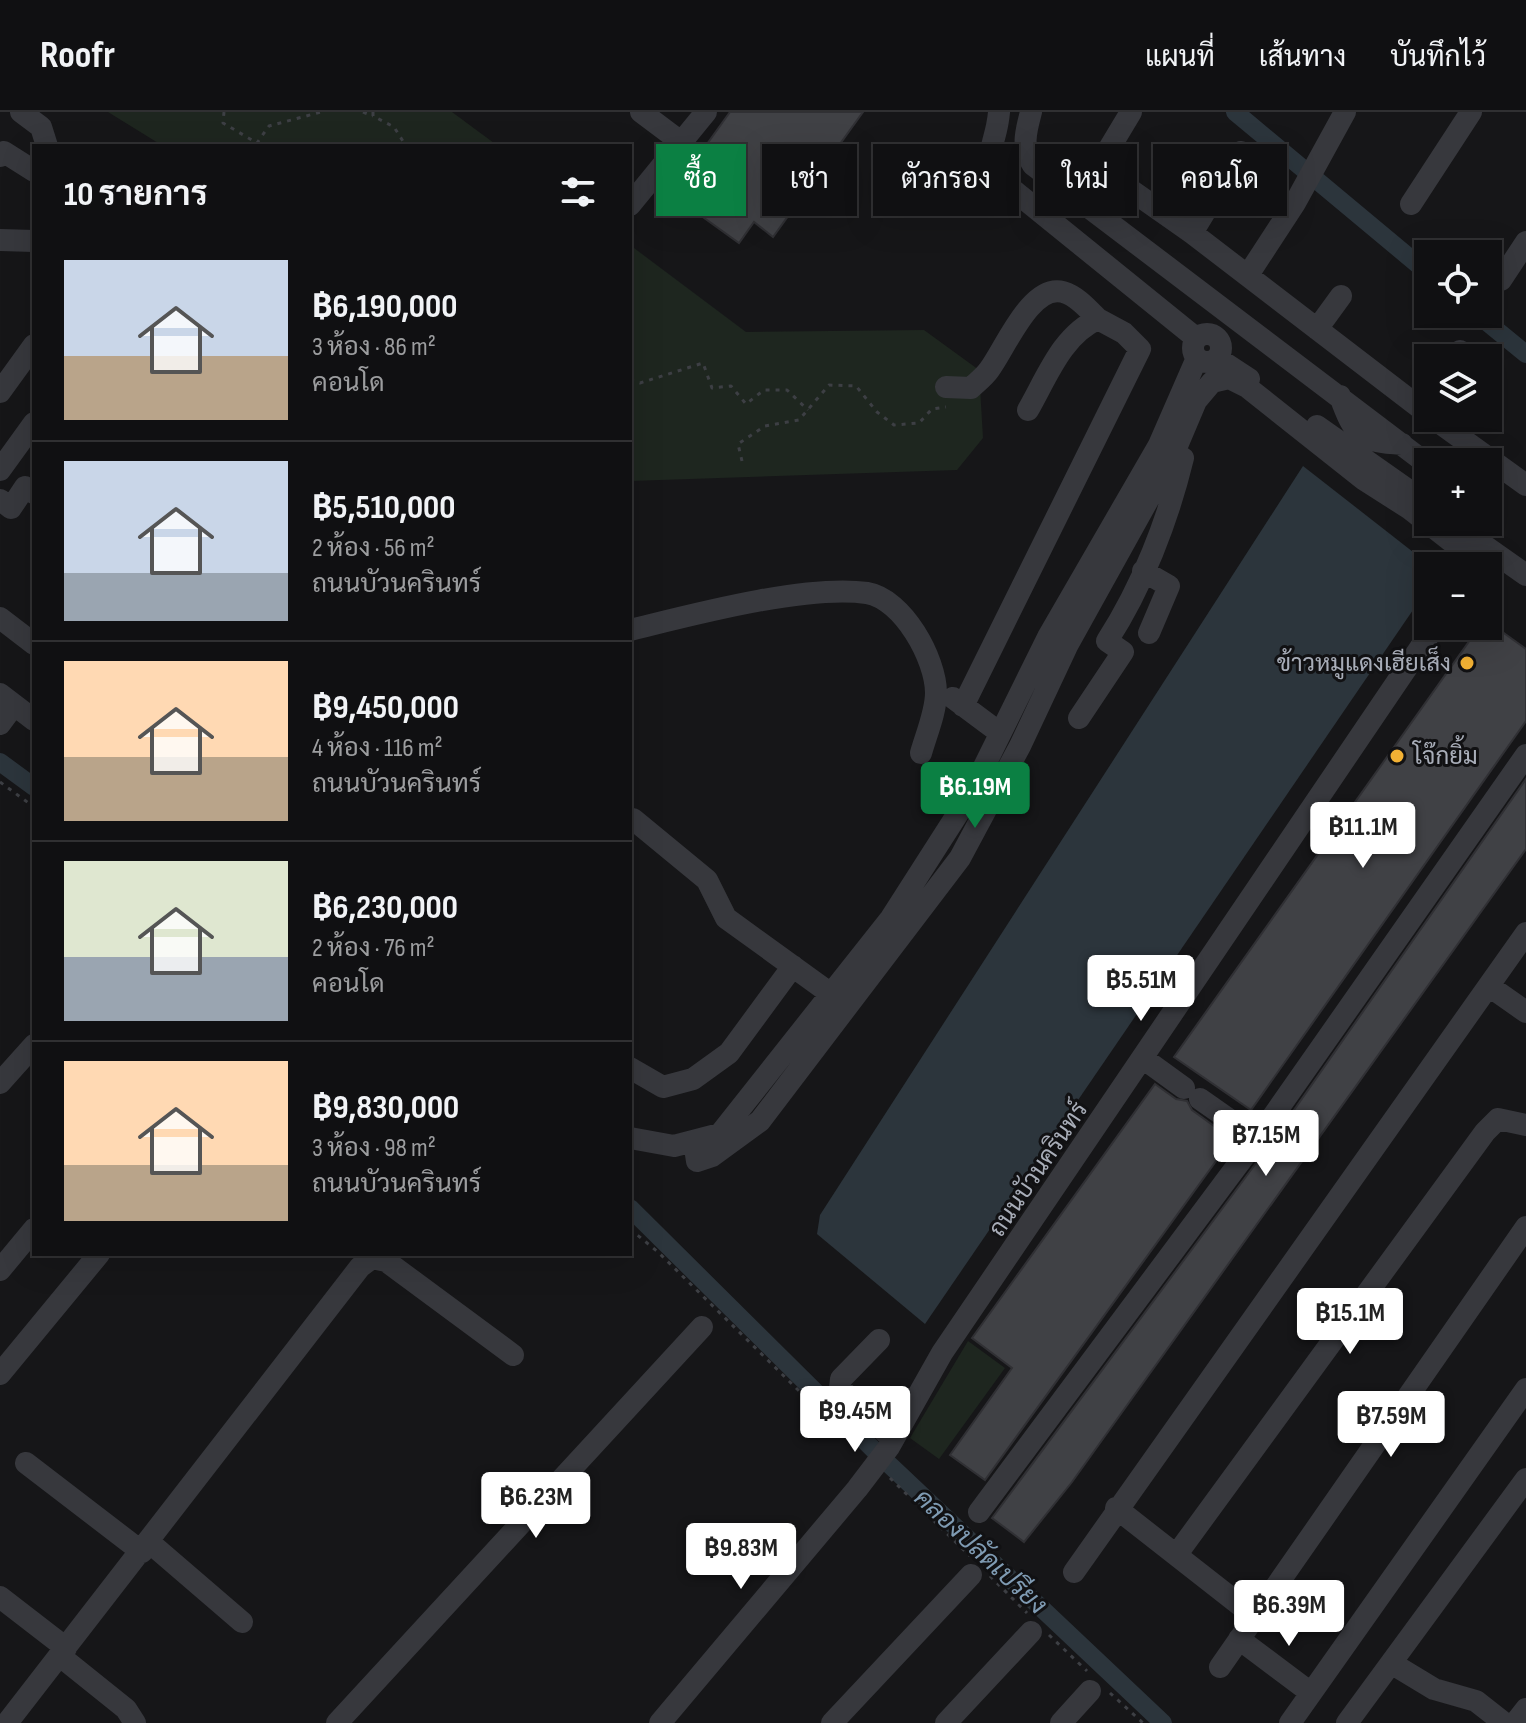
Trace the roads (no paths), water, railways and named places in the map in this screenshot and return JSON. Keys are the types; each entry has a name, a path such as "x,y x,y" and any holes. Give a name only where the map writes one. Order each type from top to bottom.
{"street":[{"path":"21,112 41,127 46,144"},
{"path":"641,112 681,142"},
{"path":"632,203 706,112"},
{"path":"999,112 998,126 990,143 993,168 1008,186 1203,351 1414,494"},
{"path":"1031,112 1025,138 1026,155 1033,165 1123,236 1340,395 1351,428 1372,443 1402,444 1414,454"},
{"path":"1131,112 1098,167 1192,233 1414,400"},
{"path":"1248,275 1295,203 1345,112"},
{"path":"1411,204 1471,112"},
{"path":"0,156 4,152 32,170"},
{"path":"1192,233 1202,216"},
{"path":"0,240 32,241"},
{"path":"1502,278 1526,242"},
{"path":"946,387 971,388 987,373 1033,301 1049,291 1063,292 1077,299 1098,319 1124,333 1140,349 963,706"},
{"path":"1317,329 1341,296"},
{"path":"1028,410 1064,348 1082,326 1098,319"},
{"path":"0,392 32,348"},
{"path":"694,1141 697,1161 712,1156 760,1121 897,936 928,904 967,844 1020,746 1166,449 1203,351"},
{"path":"632,1138 674,1146 720,1134 891,918 971,793 1048,637 1196,401 1212,382 1229,378 1247,387 1363,479 1470,552"},
{"path":"0,470 32,426"},
{"path":"1459,432 1523,478"},
{"path":"1079,718 1123,652 1107,641 1129,607 1177,484 1183,458 1166,449"},
{"path":"0,500 11,508 25,487 32,492"},
{"path":"1502,558 1526,575"},
{"path":"1143,571 1169,586 1149,633"},
{"path":"632,630 825,590 870,593 905,618 929,654 937,694 921,753"},
{"path":"0,618 32,642"},
{"name":"ถนนบัวนครินทร์","path":"660,1723 857,1489 891,1443 922,1383 1425,640"},
{"path":"934,684 1000,733"},
{"path":"0,724 7,700 32,719"},
{"path":"979,1512 1257,1139 1526,755"},
{"path":"633,819 707,880 726,918 831,994"},
{"path":"1074,1572 1116,1508 1526,933"},
{"path":"632,1069 663,1087 693,1079 729,1053 793,966"},
{"path":"1489,986 1526,1012"},
{"path":"0,1083 32,1047"},
{"path":"1144,1059 1257,1139"},
{"path":"1177,1554 1485,1132 1498,1119 1526,1125"},
{"path":"1220,1667 1526,1227"},
{"path":"0,1270 32,1231"},
{"path":"0,1374 97,1256"},
{"path":"7,1723 360,1267 372,1258 386,1261 513,1355"},
{"path":"337,1723 702,1327"},
{"path":"879,1340 841,1379 840,1388 891,1443"},
{"path":"1290,1723 1526,1389"},
{"path":"26,1463 145,1547 242,1622"},
{"path":"1347,1723 1526,1479"},
{"path":"1116,1508 1254,1616"},
{"path":"832,1723 971,1575"},
{"path":"0,1597 126,1709 135,1723"},
{"path":"946,1723 1031,1632"},
{"path":"1239,1639 1311,1693"},
{"path":"1391,1663 1434,1689 1476,1701 1504,1723"},
{"path":"1061,1723 1090,1691"},
{"path":"1515,1723 1526,1709"}],"waterway":[{"path":"1235,112 1414,261"},
{"path":"1494,328 1526,354"},
{"name":"คลองปลัดเปรียง","path":"0,762 32,786"},
{"name":"คลองปลัดเปรียง","path":"632,1210 876,1452 1163,1723"}],"place":[{"name":"ข้าวหมูแดงเฮียเส็ง","path":"1467,663"},
{"name":"โจ๊กยิ้ม","path":"1397,756"}]}
